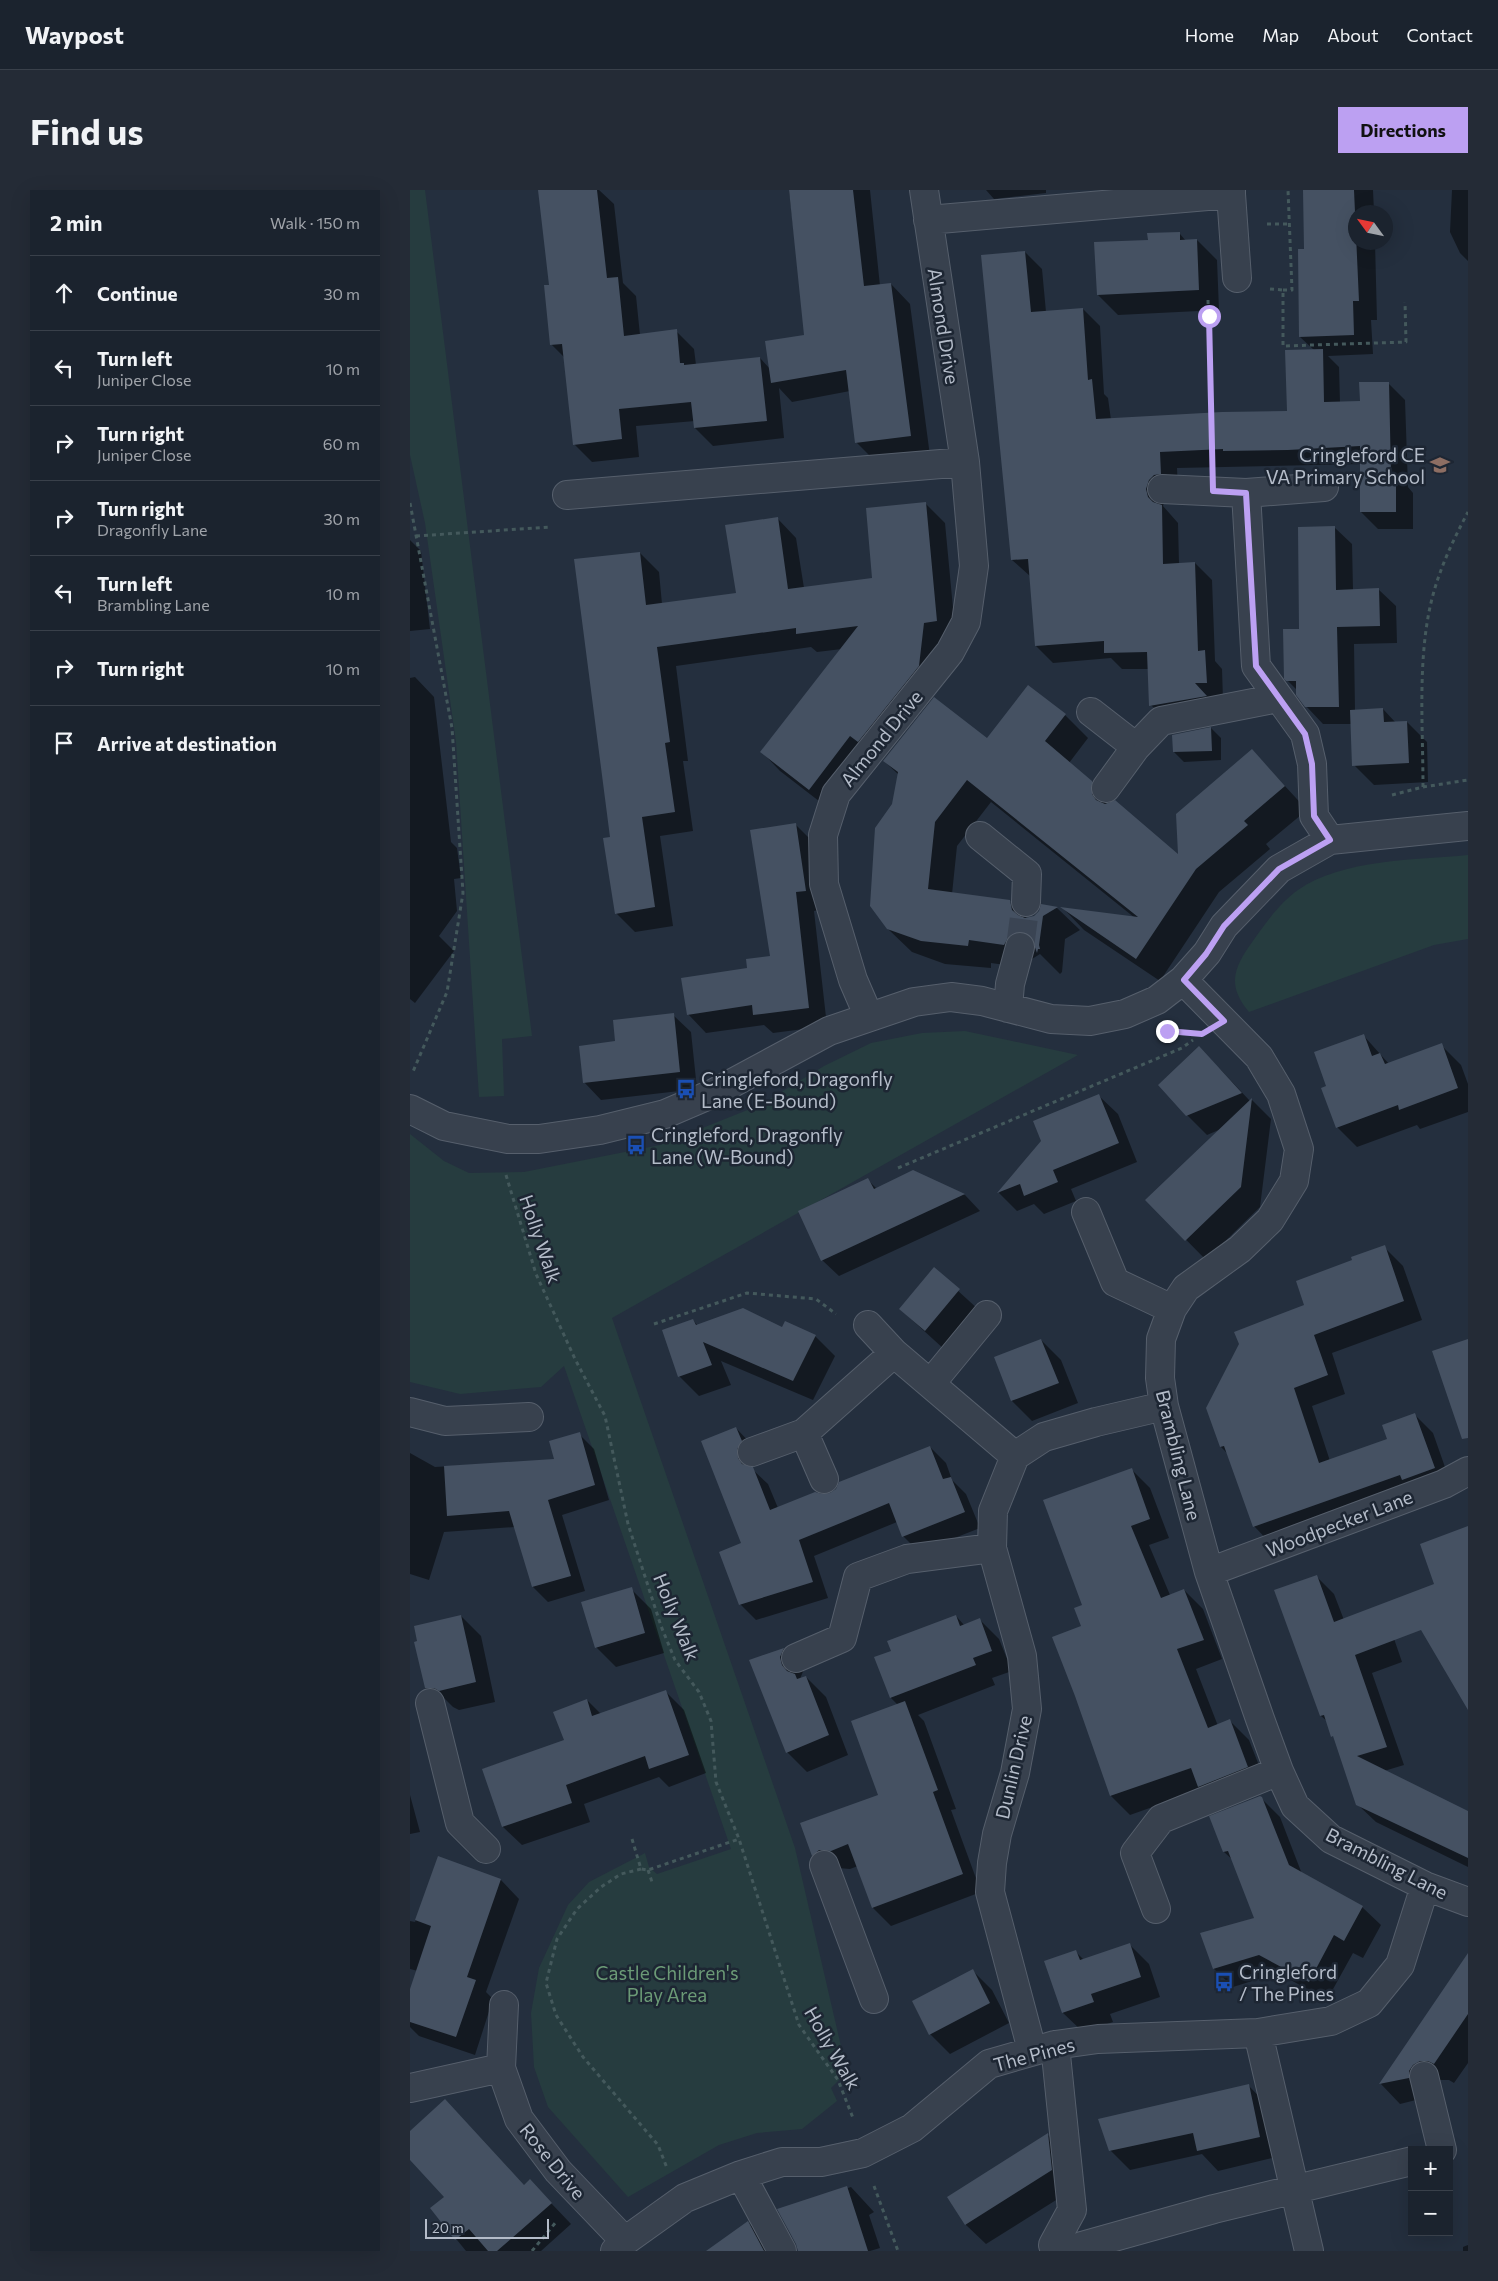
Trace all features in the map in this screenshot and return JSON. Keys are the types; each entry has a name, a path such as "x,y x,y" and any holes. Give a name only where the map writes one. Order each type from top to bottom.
{"street":[{"name":"Almond Drive","path":"869,1017 854,980 824,884 823,835 836,794 950,652 966,622 974,566 965,462 924,190"},
{"path":"928,220 1231,192 1237,278"},
{"path":"567,496 965,462"},
{"path":"1162,489 1246,493 1324,487"},
{"path":"1246,493 1256,666 1305,734 1312,764 1314,816 1330,840"},
{"path":"1106,788 1136,747 1161,721 1278,698"},
{"path":"1091,712 1136,747"},
{"path":"410,1109 444,1126 508,1139 539,1139 600,1130 665,1114 714,1093 829,1031 914,1002 951,997 982,1001 1051,1019 1090,1020 1125,1014 1157,1000 1184,980 1206,954 1224,926 1279,869 1330,840 1468,826"},
{"path":"980,836 1027,874 1026,902"},
{"path":"1008,1008 1010,984 1020,947"},
{"name":"Brambling Lane","path":"1184,980 1259,1057 1281,1094 1299,1149 1294,1181 1270,1220 1240,1249 1186,1288 1172,1309 1161,1338 1160,1378 1164,1406 1209,1572 1279,1770 1295,1806 1331,1839 1425,1886 1468,1902"},
{"path":"1086,1212 1114,1282 1172,1309"},
{"path":"931,1383 987,1315"},
{"path":"868,1325 894,1354 931,1383 1015,1456 1044,1437 1096,1422 1164,1406"},
{"path":"752,1452 804,1433 894,1354"},
{"path":"410,1412 446,1421 530,1417"},
{"path":"804,1433 824,1480"},
{"name":"Dunlin Drive","path":"1015,1456 993,1511 992,1548 1022,1656 1028,1709 1015,1773 997,1834 990,1892 1044,2047 1072,2210 1053,2245 1055,2251"},
{"name":"Woodpecker Lane","path":"1209,1572 1435,1487 1468,1471"},
{"path":"796,1658 842,1638 858,1577 907,1558 992,1548"},
{"path":"430,1703 460,1823 486,1848"},
{"path":"1156,1909 1135,1853 1160,1819 1279,1770"},
{"path":"824,1865 874,1999"},
{"name":"The Pines","path":"620,2246 685,2198 741,2175 782,2162 821,2162 864,2154 912,2128 989,2064 1044,2047 1098,2039 1258,2033 1331,2021 1369,2003 1400,1966 1425,1886"},
{"name":"Rose Drive","path":"504,2005 501,2068 519,2119 620,2246"},
{"path":"1258,2033 1309,2251"},
{"path":"410,2088 501,2068"},
{"path":"1424,2076 1441,2146"},
{"path":"1082,2246 1214,2209 1408,2162"},
{"path":"741,2175 782,2251"}],"path":[{"path":"1237,278 1256,289 1292,290 1288,190"},
{"path":"1283,290 1283,346 1406,342 1405,302"},
{"path":"1208,296 1213,491"},
{"path":"410,503 452,728 463,893 447,992 410,1079"},
{"path":"1423,787 1424,646 1429,611 1446,556 1468,512"},
{"path":"416,536 550,527"},
{"path":"1387,797 1423,787 1468,780"},
{"path":"898,1168 1182,1048 1224,1021"},
{"name":"Holly Walk","path":"508,1139 506,1174 536,1274 575,1359 605,1416 628,1524 661,1626 675,1660 699,1692 711,1721 716,1782 739,1839 798,2025 838,2080 847,2100 898,2251"},
{"path":"654,1324 747,1293 816,1299 854,1326 868,1325"},
{"path":"632,1839 641,1869"},
{"path":"685,2198 670,2177 658,2145 583,2057 556,2015 546,1983 557,1940 577,1909 601,1888 621,1874 641,1869 648,1870 739,1839"},
{"path":"648,1870 652,1882"}],"green space":[{"path":"410,190 425,190 532,1036 502,1039 504,1096 479,1097 456,742 425,523 410,455"},
{"path":"1468,855 1468,939 1434,945 1249,1012 1243,1004 1238,996 1235,981 1238,965 1271,917 1298,890 1336,872 1357,867 1403,860"},
{"name":"Castle Children's Play Area","path":"965,1031 1078,1055 612,1318 795,1848 847,2072 831,2088 837,2101 802,2129 757,2133 719,2145 628,2197 548,2107 534,2067 531,2013 539,1968 568,1905 589,1882 645,1853 649,1867 657,1874 731,1849 564,1366 541,1387 460,1394 410,1382 410,1134 444,1161 469,1173 524,1172 660,1145 760,1105 824,1066 871,1043 922,1033"}],"building":[{"path":"538,190 597,190 607,278 618,277 624,336 677,329 680,363 684,363 684,365 760,357 767,421 694,428 691,402 619,409 622,439 573,445 562,344 550,345 544,285 549,285"},
{"path":"789,190 853,190 864,286 891,283 911,436 855,443 846,370 771,383 765,341 804,335"},
{"path":"1303,190 1354,190 1355,205 1348,205 1348,250 1357,250 1359,301 1353,301 1354,335 1299,337 1298,249 1304,249"},
{"path":"1180,232 1180,240 1197,239 1199,290 1097,295 1094,242 1148,240 1147,233"},
{"path":"1025,251 1031,312 1083,308 1088,380 1092,379 1096,419 1222,412 1287,411 1285,350 1323,349 1324,402 1360,401 1359,382 1389,382 1391,474 1396,474 1396,512 1360,512 1360,446 1288,450 1223,451 1223,449 1160,452 1161,474 1154,475 1149,480 1146,489 1148,497 1153,502 1162,505 1163,564 1195,562 1198,651 1205,650 1207,683 1195,683 1207,696 1149,706 1147,652 1104,653 1104,641 1035,646 1028,559 1011,560 981,255"},
{"path":"926,502 937,621 924,623 919,666 858,742 850,736 809,790 760,752 858,626 796,634 796,628 657,647 670,742 665,743 675,812 642,817 655,907 615,914 603,838 610,837 574,559 640,552 646,605 736,593 725,525 778,517 788,589 872,578 866,508"},
{"path":"1335,526 1336,590 1379,588 1380,626 1337,627 1339,707 1305,707 1296,695 1296,681 1286,681 1284,679 1283,629 1299,629 1298,527"},
{"path":"1028,685 1066,714 1045,741 1092,781 1092,794 1096,800 1105,804 1115,800 1178,854 1176,814 1252,749 1285,786 1244,821 1248,825 1196,869 1136,959 1060,907 1138,917 967,780 935,822 928,889 1010,900 1012,910 1025,918 1034,916 1039,911 1041,904 1058,907 1043,916 1040,949 1038,949 1037,953 1031,936 1024,932 1016,932 1009,936 1004,945 969,940 968,946 921,941 887,929 870,906 875,828 892,804 898,772 883,761 934,697 987,738"},
{"path":"1383,708 1384,722 1407,721 1409,763 1352,766 1350,710"},
{"path":"1211,727 1212,751 1173,752 1172,735"},
{"path":"796,823 806,891 796,892 809,1008 753,1015 752,1005 687,1015 681,978 747,968 746,959 770,956 750,830"},
{"path":"674,1013 680,1072 583,1083 579,1046 615,1041 613,1020"},
{"path":"1364,1034 1372,1056 1380,1053 1385,1064 1442,1043 1458,1088 1399,1110 1398,1105 1336,1128 1321,1088 1326,1086 1314,1052"},
{"path":"1199,1046 1242,1093 1186,1116 1158,1085"},
{"path":"1099,1094 1119,1143 1053,1170 1058,1182 1024,1196 1020,1184 997,1193 1041,1141 1033,1121"},
{"path":"1252,1098 1241,1187 1185,1241 1145,1200"},
{"path":"913,1170 965,1194 821,1261 798,1211 868,1178 874,1189"},
{"path":"1385,1245 1404,1301 1314,1335 1328,1375 1294,1388 1319,1463 1387,1439 1382,1425 1415,1413 1435,1468 1402,1480 1400,1475 1253,1527 1224,1446 1220,1447 1206,1408 1239,1344 1234,1332 1304,1305 1296,1281 1352,1260 1351,1257"},
{"path":"934,1267 960,1289 925,1331 899,1309"},
{"path":"743,1308 782,1327 785,1321 816,1335 793,1381 703,1342 712,1365 678,1377 662,1330 693,1319 696,1325"},
{"path":"1041,1339 1059,1383 1011,1401 994,1357"},
{"path":"1468,1339 1468,1438 1462,1439 1432,1351"},
{"path":"736,1427 742,1441 737,1449 738,1458 742,1464 753,1467 770,1510 815,1492 822,1494 830,1493 836,1489 839,1482 930,1446 943,1479 951,1477 965,1512 902,1537 889,1503 799,1540 813,1582 739,1605 719,1552 741,1543 701,1441"},
{"path":"580,1432 595,1485 548,1500 571,1576 532,1587 509,1511 447,1516 444,1466 554,1459 549,1441"},
{"path":"1132,1468 1150,1519 1131,1526 1161,1598 1184,1589 1204,1640 1177,1649 1208,1728 1230,1719 1248,1767 1198,1787 1191,1768 1110,1796 1052,1637 1081,1626 1074,1608 1082,1605 1043,1500"},
{"path":"1468,1526 1468,1710 1421,1630 1355,1655 1387,1747 1357,1756 1468,1811 1468,1858 1356,1805 1333,1736 1331,1737 1324,1715 1320,1716 1274,1590 1317,1575 1334,1622 1434,1584 1420,1544"},
{"path":"632,1587 645,1633 595,1648 581,1602"},
{"path":"461,1615 476,1682 439,1691 434,1688 425,1688 414,1642 417,1641 414,1626"},
{"path":"956,1615 960,1626 980,1618 992,1651 973,1658 976,1665 890,1698 874,1657 891,1651 887,1641"},
{"path":"784,1648 780,1657 782,1665 787,1671 795,1674 797,1679 806,1676 829,1735 786,1753 749,1660"},
{"path":"666,1690 689,1755 649,1769 645,1756 566,1785 572,1803 502,1827 482,1769 564,1740 553,1712 587,1699 592,1716"},
{"path":"905,1701 938,1790 933,1792 963,1874 872,1908 848,1844 831,1851 819,1850 812,1856 800,1823 878,1795 851,1721"},
{"path":"1260,1796 1289,1865 1363,1906 1344,1941 1334,1935 1309,1982 1259,1955 1213,1969 1200,1933 1254,1918 1228,1851 1223,1852 1209,1816"},
{"path":"438,1856 501,1879 467,1977 476,1980 456,2037 410,2022 410,1989 431,1926 415,1920"},
{"path":"1130,1943 1141,1977 1091,1994 1094,2002 1062,2013 1044,1961 1076,1950 1080,1960"},
{"path":"1468,1953 1468,2014 1434,2064 1428,2061 1420,2061 1413,2065 1409,2071 1409,2078 1379,2084"},
{"path":"973,1969 990,2003 929,2035 912,2001"},
{"path":"1249,2084 1260,2137 1197,2151 1193,2133 1109,2151 1098,2119"},
{"path":"445,2099 524,2185 530,2179 552,2203 497,2251 488,2251 469,2229 455,2240 430,2208 444,2197 410,2160 410,2131"},
{"path":"1048,2133 1052,2170 965,2225 947,2197"},
{"path":"847,2186 868,2251 798,2251 777,2209"},
{"path":"748,2221 764,2251 706,2251"}],"tunnel":[{"path":"1020,947 1026,902"}],"place":[{"name":"Cringleford CE VA Primary School","path":"1440,465"},
{"name":"Cringleford, Dragonfly Lane (E-Bound)","path":"686,1089"},
{"name":"Cringleford, Dragonfly Lane (W-Bound)","path":"636,1145"},
{"name":"Cringleford / The Pines","path":"1224,1982"}],"route":[{"path":"1167,1031 1202,1034 1224,1021 1184,980 1206,954 1224,926 1279,869 1330,840 1314,816 1312,764 1305,734 1256,666 1246,493 1213,491 1209,316"}]}
